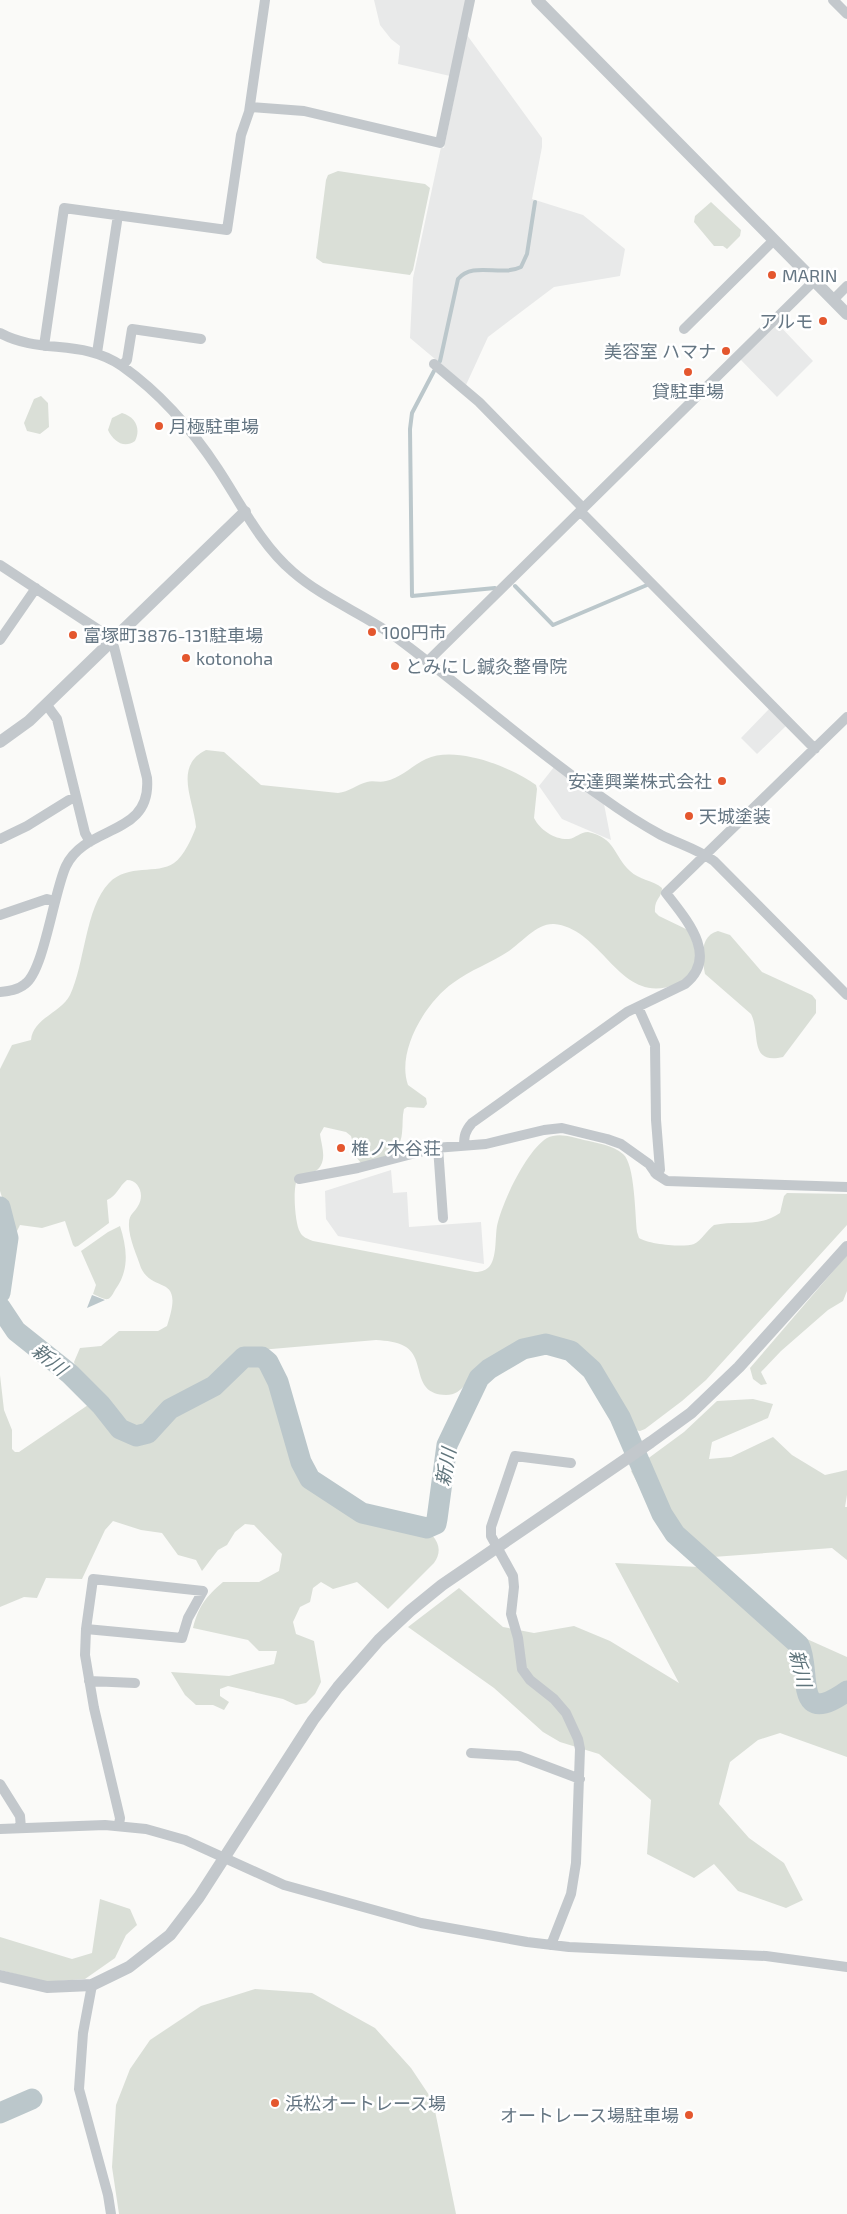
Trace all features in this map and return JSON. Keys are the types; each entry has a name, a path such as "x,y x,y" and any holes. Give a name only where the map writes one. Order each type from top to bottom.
{"street":[{"path":"44,346 64,208 227,230 241,134 250,107 265,0"},
{"path":"250,107 304,111 440,143 470,0"},
{"path":"537,0 847,314"},
{"path":"833,0 847,14"},
{"path":"96,353 118,216"},
{"path":"684,329 774,240"},
{"path":"427,662 814,281"},
{"path":"833,300 847,286"},
{"path":"122,366 127,360 132,329 201,339"},
{"path":"0,333 21,343 74,347 96,353 122,366 158,397 190,432 218,469 245,512 278,557 293,572 389,633 603,798 662,835 705,855 723,869 847,995"},
{"path":"434,364 480,402 581,509 815,749"},
{"path":"0,742 28,721 245,512"},
{"path":"0,565 105,634 114,647 148,788 142,808 136,817 90,842 80,849 66,865 32,977 18,989 0,992"},
{"path":"0,640 36,588"},
{"path":"46,704 57,719 76,798 90,842"},
{"path":"464,1146 466,1129 472,1123 627,1012 686,984 697,971 700,950 697,938 666,893 847,717"},
{"path":"0,840 69,800 76,798"},
{"path":"0,914 47,899 55,901"},
{"path":"638,1007 655,1045 656,1120 660,1170 655,1172"},
{"path":"299,1179 358,1168 438,1147 503,1142 554,1129 572,1130 621,1144 648,1164 667,1182 847,1187"},
{"path":"438,1147 443,1218"},
{"path":"0,1976 47,1987 91,1990 129,1967 170,1935 199,1897 313,1720 351,1671 410,1612 442,1585 652,1442 716,1391 847,1247"},
{"path":"551,1945 571,1894 575,1871 580,1779 579,1744 570,1720 554,1699 530,1680 522,1670 518,1638 511,1614 514,1587 513,1576 491,1536 492,1521 515,1456 566,1462 563,1450"},
{"path":"86,1629 182,1638 188,1618 203,1591 93,1579 86,1629 85,1655 89,1682 120,1818 119,1825"},
{"path":"89,1682 135,1683"},
{"path":"471,1753 519,1756 580,1779"},
{"path":"0,1784 20,1816 21,1828"},
{"path":"0,1829 119,1825 146,1829 172,1835 284,1885 337,1901 421,1923 551,1945 766,1956 847,1966"},
{"path":"91,1990 85,2022 79,2089 108,2195 111,2214"}],"shaded area":[{"path":"374,0 466,0 450,76 398,64 400,46 391,39 380,25"},
{"path":"467,35 542,138 532,199 583,215 625,249 620,276 554,287 488,337 466,385 410,338 413,278 441,147 444,148"},
{"path":"338,171 425,184 430,188 413,270 410,275 323,263 316,258 326,180 328,175"},
{"path":"711,202 741,230 740,236 727,249 723,246 714,246 694,222 695,216"},
{"path":"777,323 813,361 777,397 740,359"},
{"path":"41,396 48,403 49,427 40,434 27,431 24,423 34,399"},
{"path":"122,413 134,420 137,428 135,441 127,444 119,443 108,430 112,418"},
{"path":"769,709 786,726 757,754 741,738"},
{"path":"206,750 224,752 261,785 338,793 367,782 383,782 391,779 426,759 438,755 467,756 483,760 512,771 536,785 534,818 544,830 553,836 564,839 569,839 585,832 604,838 630,871 662,888 655,912 659,916 688,930 696,951 694,970 683,980 676,984 657,988 640,985 626,977 586,938 571,929 554,924 536,930 509,951 453,983 433,1002 424,1015 410,1043 406,1057 405,1072 408,1085 426,1098 427,1104 424,1108 407,1107 404,1109 400,1141 393,1152 382,1158 361,1163 357,1158 351,1136 346,1132 324,1127 320,1134 323,1154 321,1165 313,1172 298,1178 295,1188 298,1228 305,1238 475,1272 486,1269 492,1263 495,1253 497,1226 509,1191 531,1154 551,1136 565,1136 599,1143 615,1148 623,1154 630,1168 639,1238 657,1244 682,1246 694,1244 714,1225 756,1222 772,1218 780,1213 784,1196 787,1193 847,1194 847,1225 706,1380 645,1429 640,1431 631,1425 611,1385 591,1358 571,1343 556,1338 544,1337 533,1339 510,1347 480,1367 462,1389 446,1395 435,1393 428,1389 423,1383 412,1353 406,1347 395,1342 376,1340 247,1351 238,1356 207,1386 168,1405 140,1432 123,1426 78,1376 74,1362 80,1348 101,1346 119,1331 158,1331 167,1326 172,1309 172,1298 170,1291 166,1287 147,1276 141,1268 135,1252 130,1234 129,1220 140,1202 141,1193 138,1185 131,1181 127,1180 107,1200 109,1223 78,1246 75,1247 73,1245 65,1221 42,1228 20,1225 17,1231 12,1229 0,1191 0,1069 12,1045 31,1040 37,1026 60,1007 70,995 79,968 90,921 101,894 109,883 125,873 167,866 178,860 184,851 196,827 188,785 190,765 196,757"},
{"path":"554,767 604,804 611,840 562,819 539,786"},
{"path":"718,931 730,935 762,972 812,995 816,1000 816,1013 783,1057 772,1058 760,1052 751,1014 705,974 703,949 708,938"},
{"path":"391,1170 393,1193 407,1192 409,1227 481,1222 484,1264 338,1236 326,1219 325,1191"},
{"path":"120,1226 124,1242 125,1267 120,1282 112,1295 108,1299 104,1299 93,1294 96,1285 81,1251"},
{"path":"847,1255 847,1291 843,1301 828,1310 781,1351 761,1372 767,1384 761,1385 753,1379 750,1368"},
{"path":"92,1295 105,1300 87,1308"},
{"path":"251,1360 262,1363 276,1390 297,1464 306,1482 360,1518 432,1535 439,1549 434,1563 388,1609 357,1582 333,1589 321,1582 313,1588 310,1602 300,1607 293,1622 296,1634 314,1641 321,1682 315,1694 306,1703 296,1705 283,1699 228,1686 220,1689 220,1696 229,1702 224,1710 213,1705 196,1705 185,1695 171,1672 229,1676 274,1664 277,1651 259,1651 248,1640 193,1628 204,1602 223,1582 259,1582 279,1571 282,1554 254,1525 245,1524 235,1532 227,1545 218,1550 202,1571 196,1560 178,1555 162,1533 141,1530 113,1521 105,1530 82,1579 46,1578 37,1598 24,1597 0,1607 0,1375 4,1410 12,1430 12,1449 15,1452 19,1452 88,1405 101,1411 121,1436 129,1440 143,1440 153,1434 173,1413 217,1390 237,1368"},
{"path":"753,1399 773,1404 768,1418 712,1442 709,1459 731,1457 773,1437 792,1455 825,1475 847,1470 845,1507 847,1507 847,1560 832,1548 713,1557 658,1521 631,1471 684,1432 717,1401"},
{"path":"615,1563 720,1568 789,1631 847,1657 847,1757 780,1733 758,1740 730,1762 719,1804 749,1838 784,1863 803,1900 786,1908 738,1891 714,1864 694,1878 647,1854 651,1800 599,1754 560,1742 543,1732 494,1688 408,1627 459,1588 503,1627 534,1633 574,1626 610,1641 679,1683"},
{"path":"100,1899 130,1909 137,1925 126,1935 115,1958 85,1979 46,1982 0,1970 0,1937 72,1959 92,1953"},
{"name":"浜松オートレース場","path":"255,1989 312,1993 375,2028 411,2068 433,2101 456,2214 119,2214 112,2167 116,2105 130,2069 150,2040 201,2006"}],"waterway":[{"path":"440,361 458,279 471,271 505,271 521,267 527,254 535,202"},
{"path":"434,371 412,413 410,429 412,596 495,588"},
{"path":"515,586 553,625 647,585"},
{"name":"新川","path":"0,1207 8,1238 0,1293"},
{"name":"新川","path":"0,1307 16,1331 70,1374 101,1405 120,1429 136,1436 148,1433 170,1409 214,1386 244,1357 262,1357 268,1362 278,1382 301,1462 310,1479 362,1513 427,1528 436,1524 447,1445 479,1378 489,1369 523,1349 546,1344 571,1351 592,1370 620,1417 662,1514 675,1534 799,1645 803,1656 807,1692 811,1700 818,1704 830,1701 847,1691"},
{"path":"0,2113 32,2099"}],"place":[{"name":"MARIN","path":"772,275"},
{"name":"アルモ","path":"823,321"},
{"name":"美容室 ハマナ","path":"726,351"},
{"name":"貸駐車場","path":"688,372"},
{"name":"月極駐車場","path":"159,426"},
{"name":"100円市","path":"372,632"},
{"name":"富塚町3876-131駐車場","path":"73,635"},
{"name":"kotonoha","path":"186,658"},
{"name":"とみにし鍼灸整骨院","path":"395,666"},
{"name":"安達興業株式会社","path":"722,781"},
{"name":"天城塗装","path":"689,816"},
{"name":"椎ノ木谷荘","path":"341,1148"},
{"name":"浜松オートレース場","path":"275,2103"},
{"name":"オートレース場駐車場","path":"689,2115"}]}
